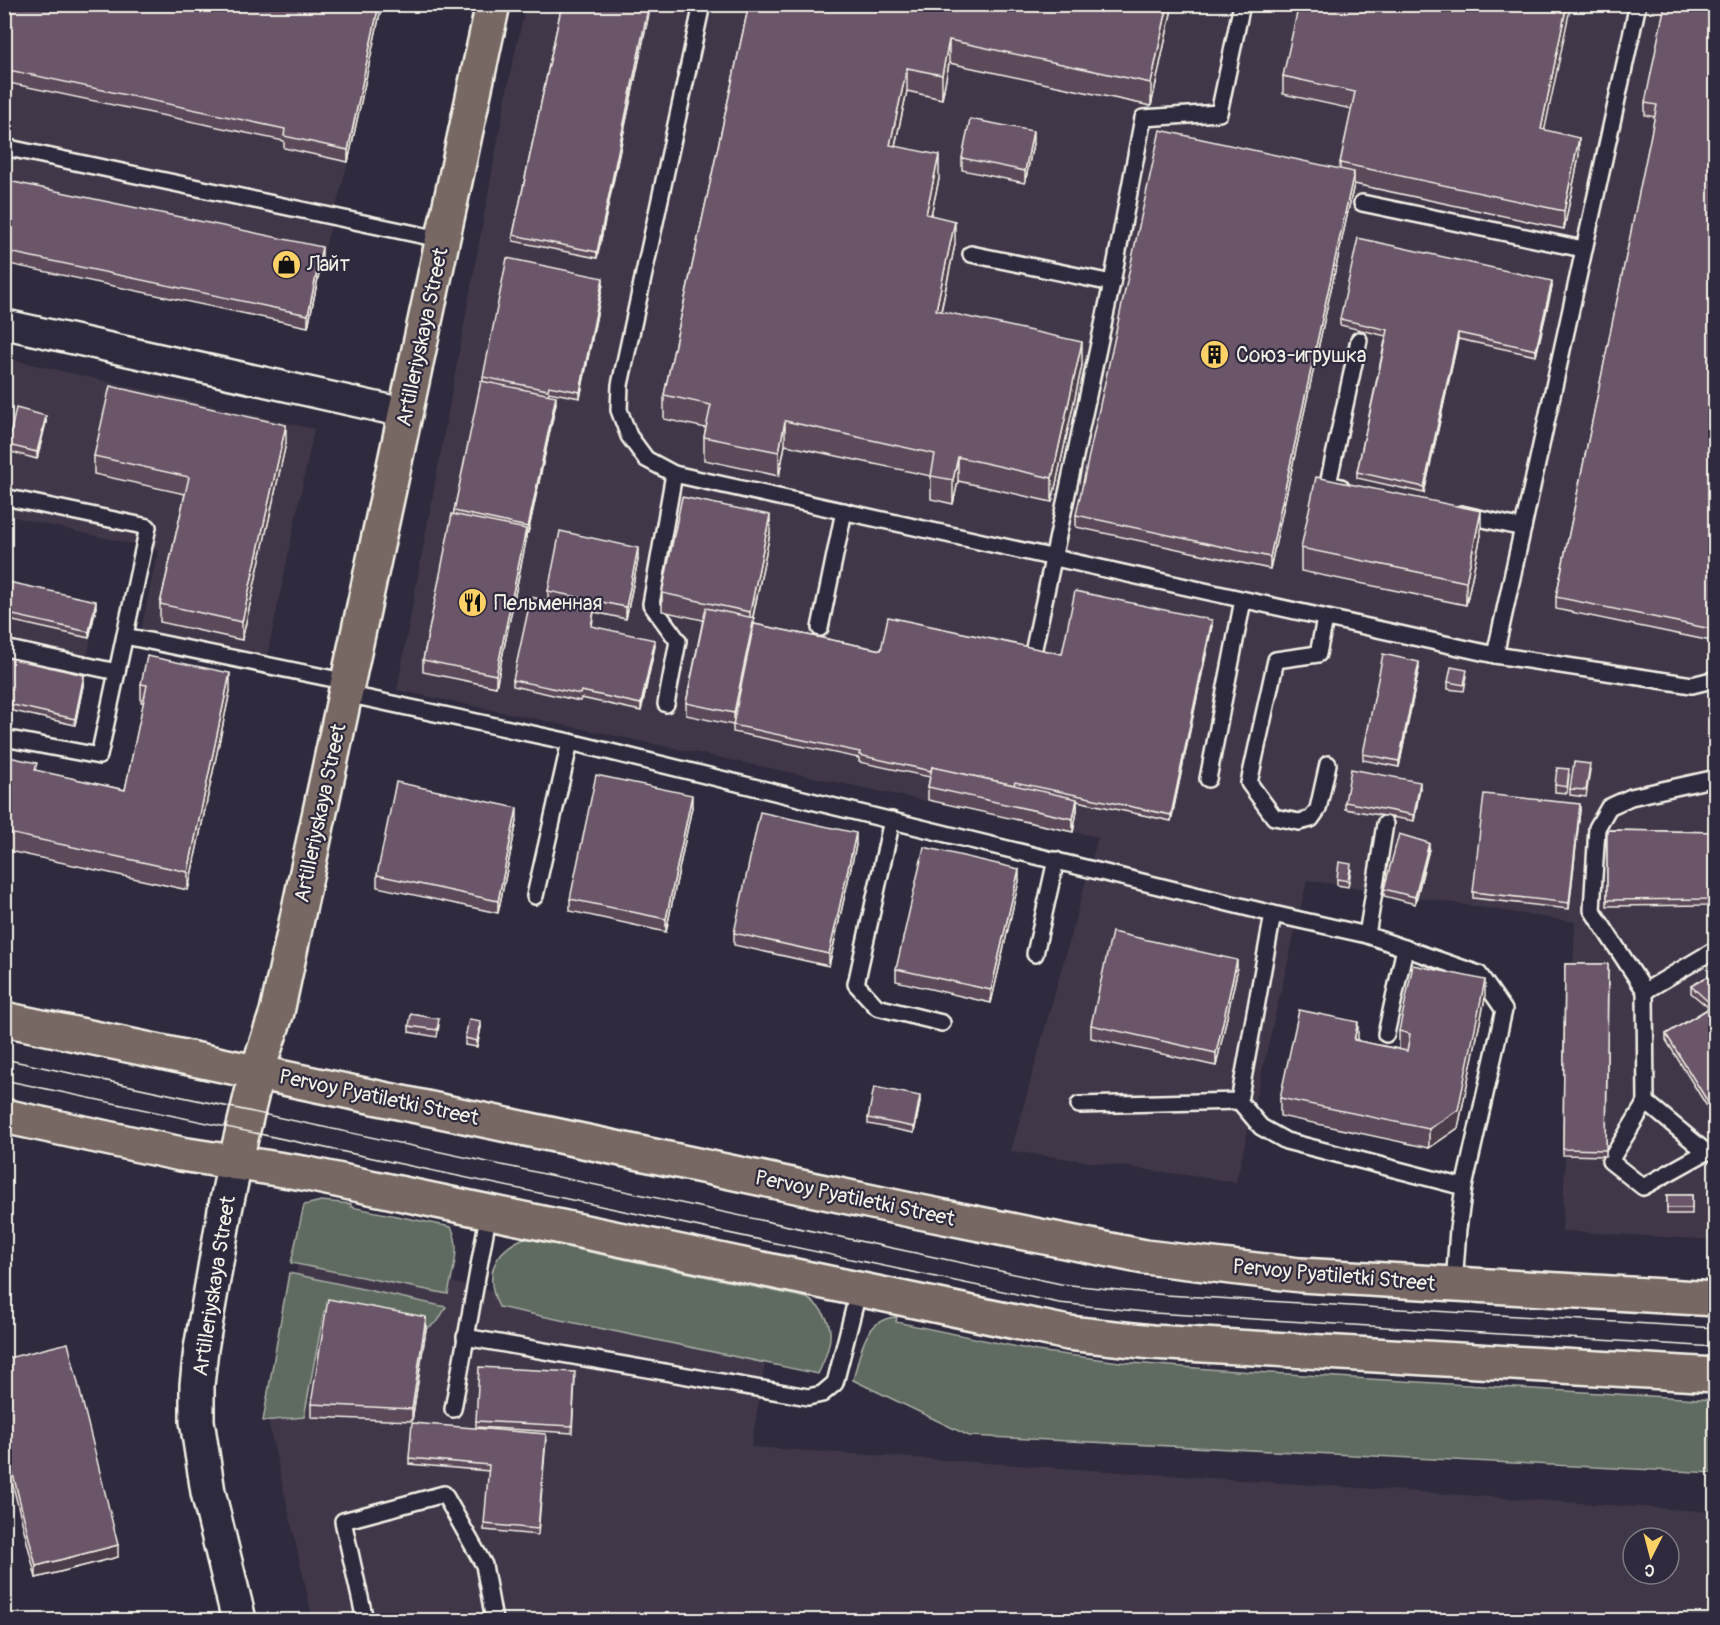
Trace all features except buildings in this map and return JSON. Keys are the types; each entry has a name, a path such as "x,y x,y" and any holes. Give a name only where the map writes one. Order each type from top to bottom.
{"main road":[{"name":"Artilleriyskaya Street","path":"236,1163 257,1072 278,1012 493,4"},
{"name":"Pervoy Pyatiletki Street","path":"4,1019 915,1211 1145,1257 1300,1275 1716,1299"},
{"path":"4,1116 164,1150 303,1173 1028,1325 1110,1338 1716,1375"}],"street":[{"path":"4,324 405,413"},
{"name":"Artilleriyskaya Street","path":"236,1163 225,1210 201,1349 197,1386 197,1422 208,1492 239,1620"}],"lane":[{"path":"702,4 620,385 619,410 630,436 646,459 674,474 1495,655 1692,685 1716,679"},
{"path":"1034,648 1112,283 1143,118 1219,113 1242,4"},
{"path":"1495,655 1638,4"},
{"path":"4,147 444,240"},
{"path":"1362,203 1583,249"},
{"path":"971,254 1112,283"},
{"path":"1351,489 1328,484 1359,340"},
{"path":"666,704 678,641 651,604 674,474"},
{"path":"4,497 148,527 99,756 4,738"},
{"path":"1443,510 1523,528"},
{"path":"820,628 844,511"},
{"path":"1209,779 1243,600"},
{"path":"1325,619 1318,654 1276,660 1249,783 1274,817 1299,822 1311,819 1318,809 1328,764"},
{"path":"124,636 570,741 1273,914 1367,935 1479,974 1504,1010 1464,1187 1454,1285"},
{"path":"4,648 117,672"},
{"path":"535,896 570,741"},
{"path":"1646,1102 1711,1152 1643,1187 1610,1161 1646,1102 1645,991 1592,910 1597,828 1609,807 1631,797 1716,778"},
{"path":"891,820 856,984 877,1007 942,1023"},
{"path":"1367,935 1385,824"},
{"path":"1035,954 1056,860"},
{"path":"1239,1101 1273,914"},
{"path":"1386,1034 1406,948"},
{"path":"1645,991 1716,949"},
{"path":"1079,1105 1239,1101"},
{"path":"1239,1101 1261,1127 1286,1141 1464,1187"},
{"path":"453,1409 489,1211"},
{"path":"465,1337 808,1398 822,1394 835,1383 859,1289"},
{"path":"365,1620 343,1521 444,1494 484,1564 494,1620"}],"shaded area":[{"path":"5,5 382,5 348,162 322,259 308,327 5,263"},
{"path":"526,5 1715,5 1715,1240 1562,1231 1575,922 1307,880 1236,1182 1011,1151 1098,837 397,690 510,74"},
{"path":"5,358 314,429 266,662 140,635 158,550 5,515"},
{"path":"5,588 96,608 75,725 5,709"},
{"path":"300,1252 768,1346 751,1447 1715,1512 1715,1620 313,1620 268,1420"}],"green space":[{"path":"321,1201 351,1204 351,1207 451,1227 456,1251 448,1294 291,1263 304,1205"},
{"path":"524,1238 807,1298 824,1314 828,1323 830,1342 823,1363 818,1374 499,1307 492,1285 494,1266 504,1250"},
{"path":"289,1273 446,1307 438,1321 426,1329 324,1311 304,1417 263,1421"},
{"path":"897,1317 896,1322 1037,1351 1120,1362 1715,1400 1715,1473 969,1436 853,1380 861,1349 870,1331 886,1319"}],"tram line":[{"path":"4,1059 1061,1284 1166,1295 1716,1328"},
{"path":"4,1080 1059,1303 1154,1313 1716,1347"}],"place":[{"name":"Лайт","path":"286,264"},
{"name":"Союз-игрушка","path":"1215,355"},
{"name":"Пельменная","path":"473,603"}]}
